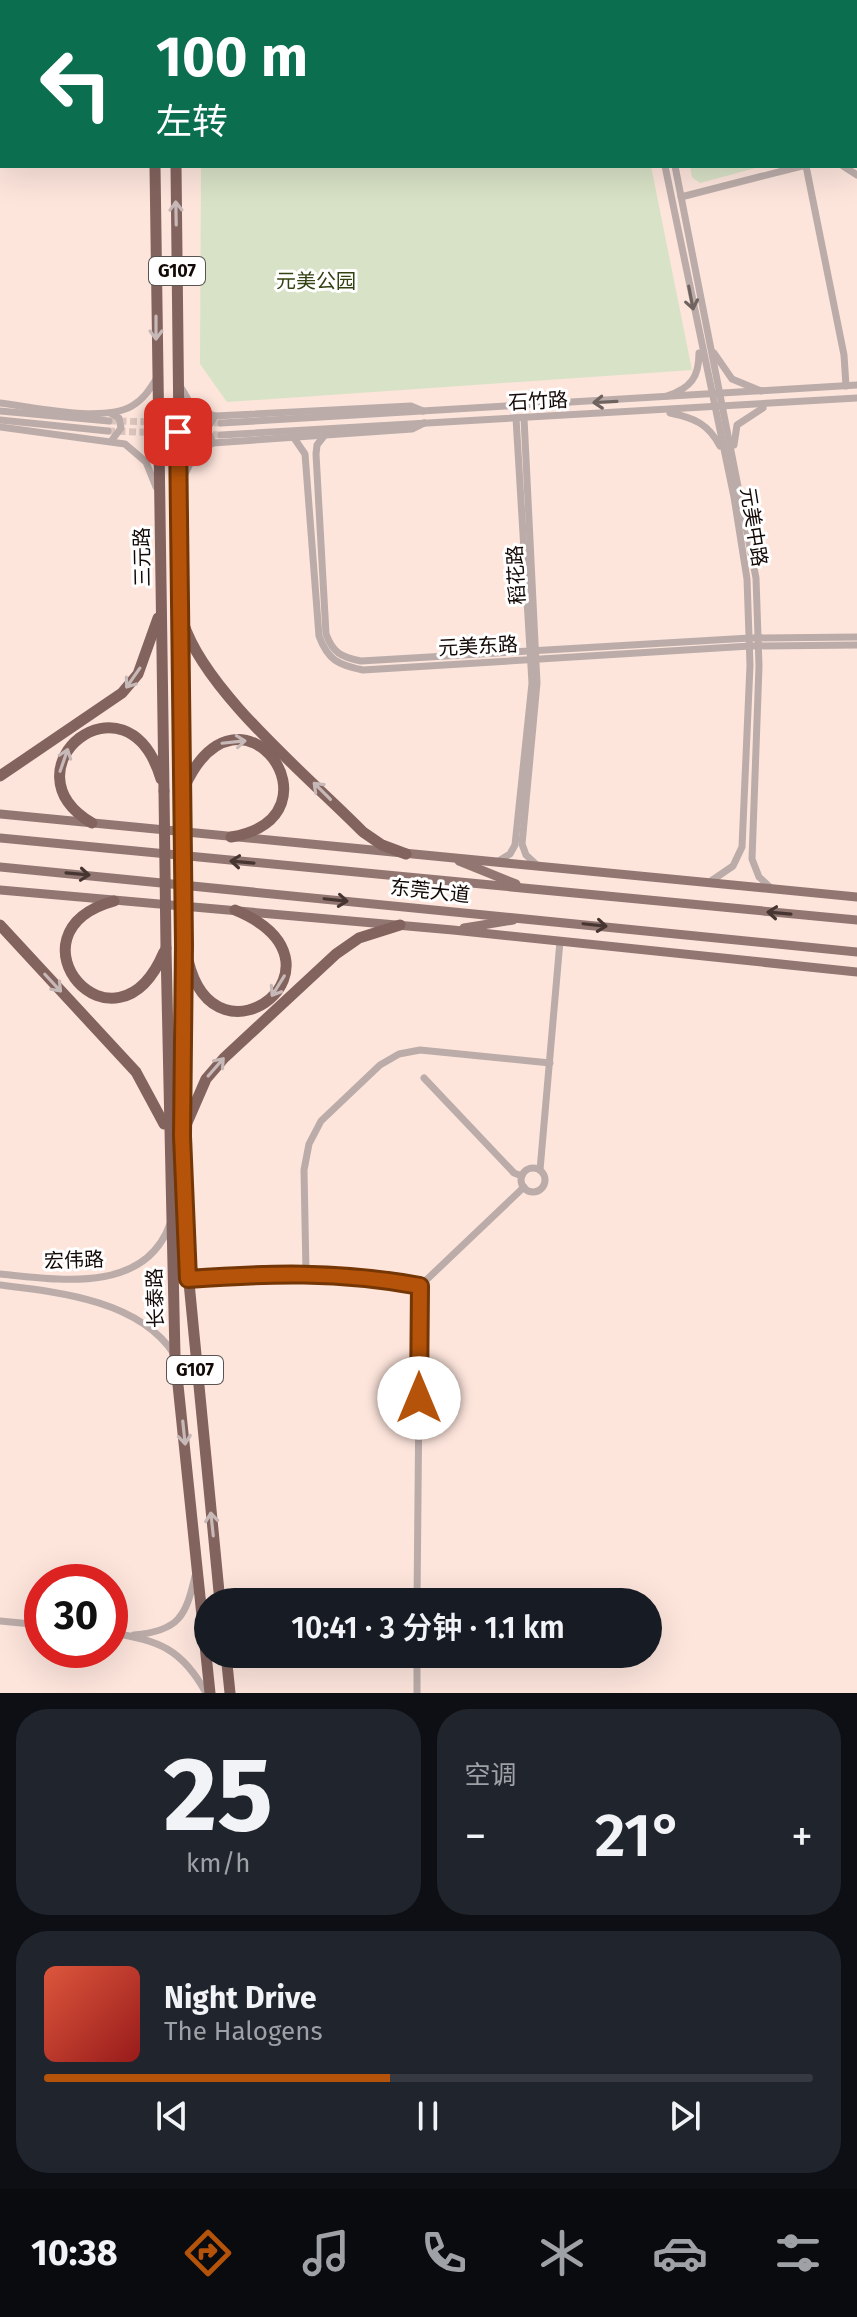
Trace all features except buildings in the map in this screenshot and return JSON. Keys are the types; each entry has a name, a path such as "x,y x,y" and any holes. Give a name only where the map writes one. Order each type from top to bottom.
{"highway":[{"name":"三元路","path":"155,168 166,948"},
{"name":"三元路","path":"176,168 184,945"},
{"path":"0,776 122,693 138,674 161,605"},
{"path":"179,609 195,652 216,684 363,832 382,845 406,854"},
{"path":"92,823 69,804 59,776 65,751 74,741 96,728 123,728 135,735 153,759 164,791"},
{"path":"183,792 197,760 222,743 247,741 269,753 283,778 281,805 259,830 231,837"},
{"path":"114,901 92,907 66,928 61,950 73,982 92,996 103,999 129,995 150,977 166,948"},
{"path":"184,945 195,984 206,999 220,1009 239,1013 264,1004 281,985 286,954 278,936 262,921 235,910"},
{"path":"0,925 136,1072 160,1114 168,1138"},
{"path":"182,1136 194,1102 224,1058 336,954 359,938 400,925"},
{"name":"长泰路","path":"184,945 182,1136 188,1279 219,1588"},
{"name":"长泰路","path":"166,948 175,1356 198,1566 208,1693"},
{"path":"227,1668 230,1693"}],"main road":[{"path":"0,814 857,897"},
{"name":"东莞大道","path":"0,838 857,920"},
{"path":"450,857 527,889"},
{"name":"东莞大道","path":"0,867 857,952"},
{"path":"0,890 453,930 857,972"},
{"path":"453,930 525,918"}],"street":[{"name":"元美中路","path":"665,168 700,343 750,534 754,642 752,845 755,868 771,888"},
{"name":"元美中路","path":"675,168 710,341 715,396"},
{"path":"681,197 796,168"},
{"path":"804,168 844,355 846,386"},
{"path":"710,341 723,371 732,379 767,393"},
{"path":"654,399 692,384 699,372 700,343"},
{"path":"178,375 193,408 218,420 207,429 213,443"},
{"path":"0,411 109,417 136,403 157,378"},
{"name":"石竹路","path":"218,420 715,396 857,385"},
{"name":"石竹路","path":"221,435 857,398"},
{"path":"0,403 119,418 121,428 112,440"},
{"path":"730,456 737,425 770,405"},
{"path":"656,411 696,419 709,429 730,456"},
{"name":"稻花路","path":"496,862 510,854 515,845 532,683 520,418"},
{"path":"0,420 108,431"},
{"path":"179,488 189,462 213,443 412,429 426,422"},
{"path":"0,427 112,440 131,447 142,456 159,496"},
{"name":"元美东路","path":"324,436 317,445 316,454 320,548 326,634 336,653 361,661 857,637"},
{"name":"元美东路","path":"294,438 305,454 319,636 332,661 363,670 533,654"},
{"name":"元美中路","path":"707,881 724,875 733,866 742,847 754,642"},
{"name":"元美东路","path":"754,642 857,645"},
{"name":"稻花路","path":"533,654 522,831 526,855 539,866"},
{"path":"522,1176 524,1187 530,1191 540,1189 545,1180 540,1170 560,941"},
{"path":"306,1272 304,1170 309,1144 321,1121 380,1065 399,1054 420,1050 550,1063"},
{"path":"424,1078 514,1173 522,1176"},
{"path":"522,1176 530,1168 540,1170"},
{"path":"417,1588 420,1286 524,1187"},
{"name":"宏伟路","path":"0,1274 90,1278 131,1270 159,1249 170,1222"},
{"path":"188,1279 306,1272 363,1276 420,1286"},
{"name":"宏伟路","path":"0,1285 48,1291 112,1310 154,1330 175,1356"},
{"path":"128,1635 163,1630 177,1621 189,1603 198,1566"},
{"path":"0,1621 24,1623"},
{"path":"128,1635 174,1652 192,1668 208,1693"},
{"path":"417,1668 417,1693"}],"green space":[{"name":"元美公园","path":"201,168 651,168 692,370 227,402 200,364"},
{"path":"690,168 756,168 700,183 692,177"}],"tunnel":[{"path":"109,421 221,423"},
{"path":"108,431 221,435"}],"route":[{"path":"178,432 184,945 182,1136 188,1279 306,1272 352,1275 420,1286 419,1398"}]}
